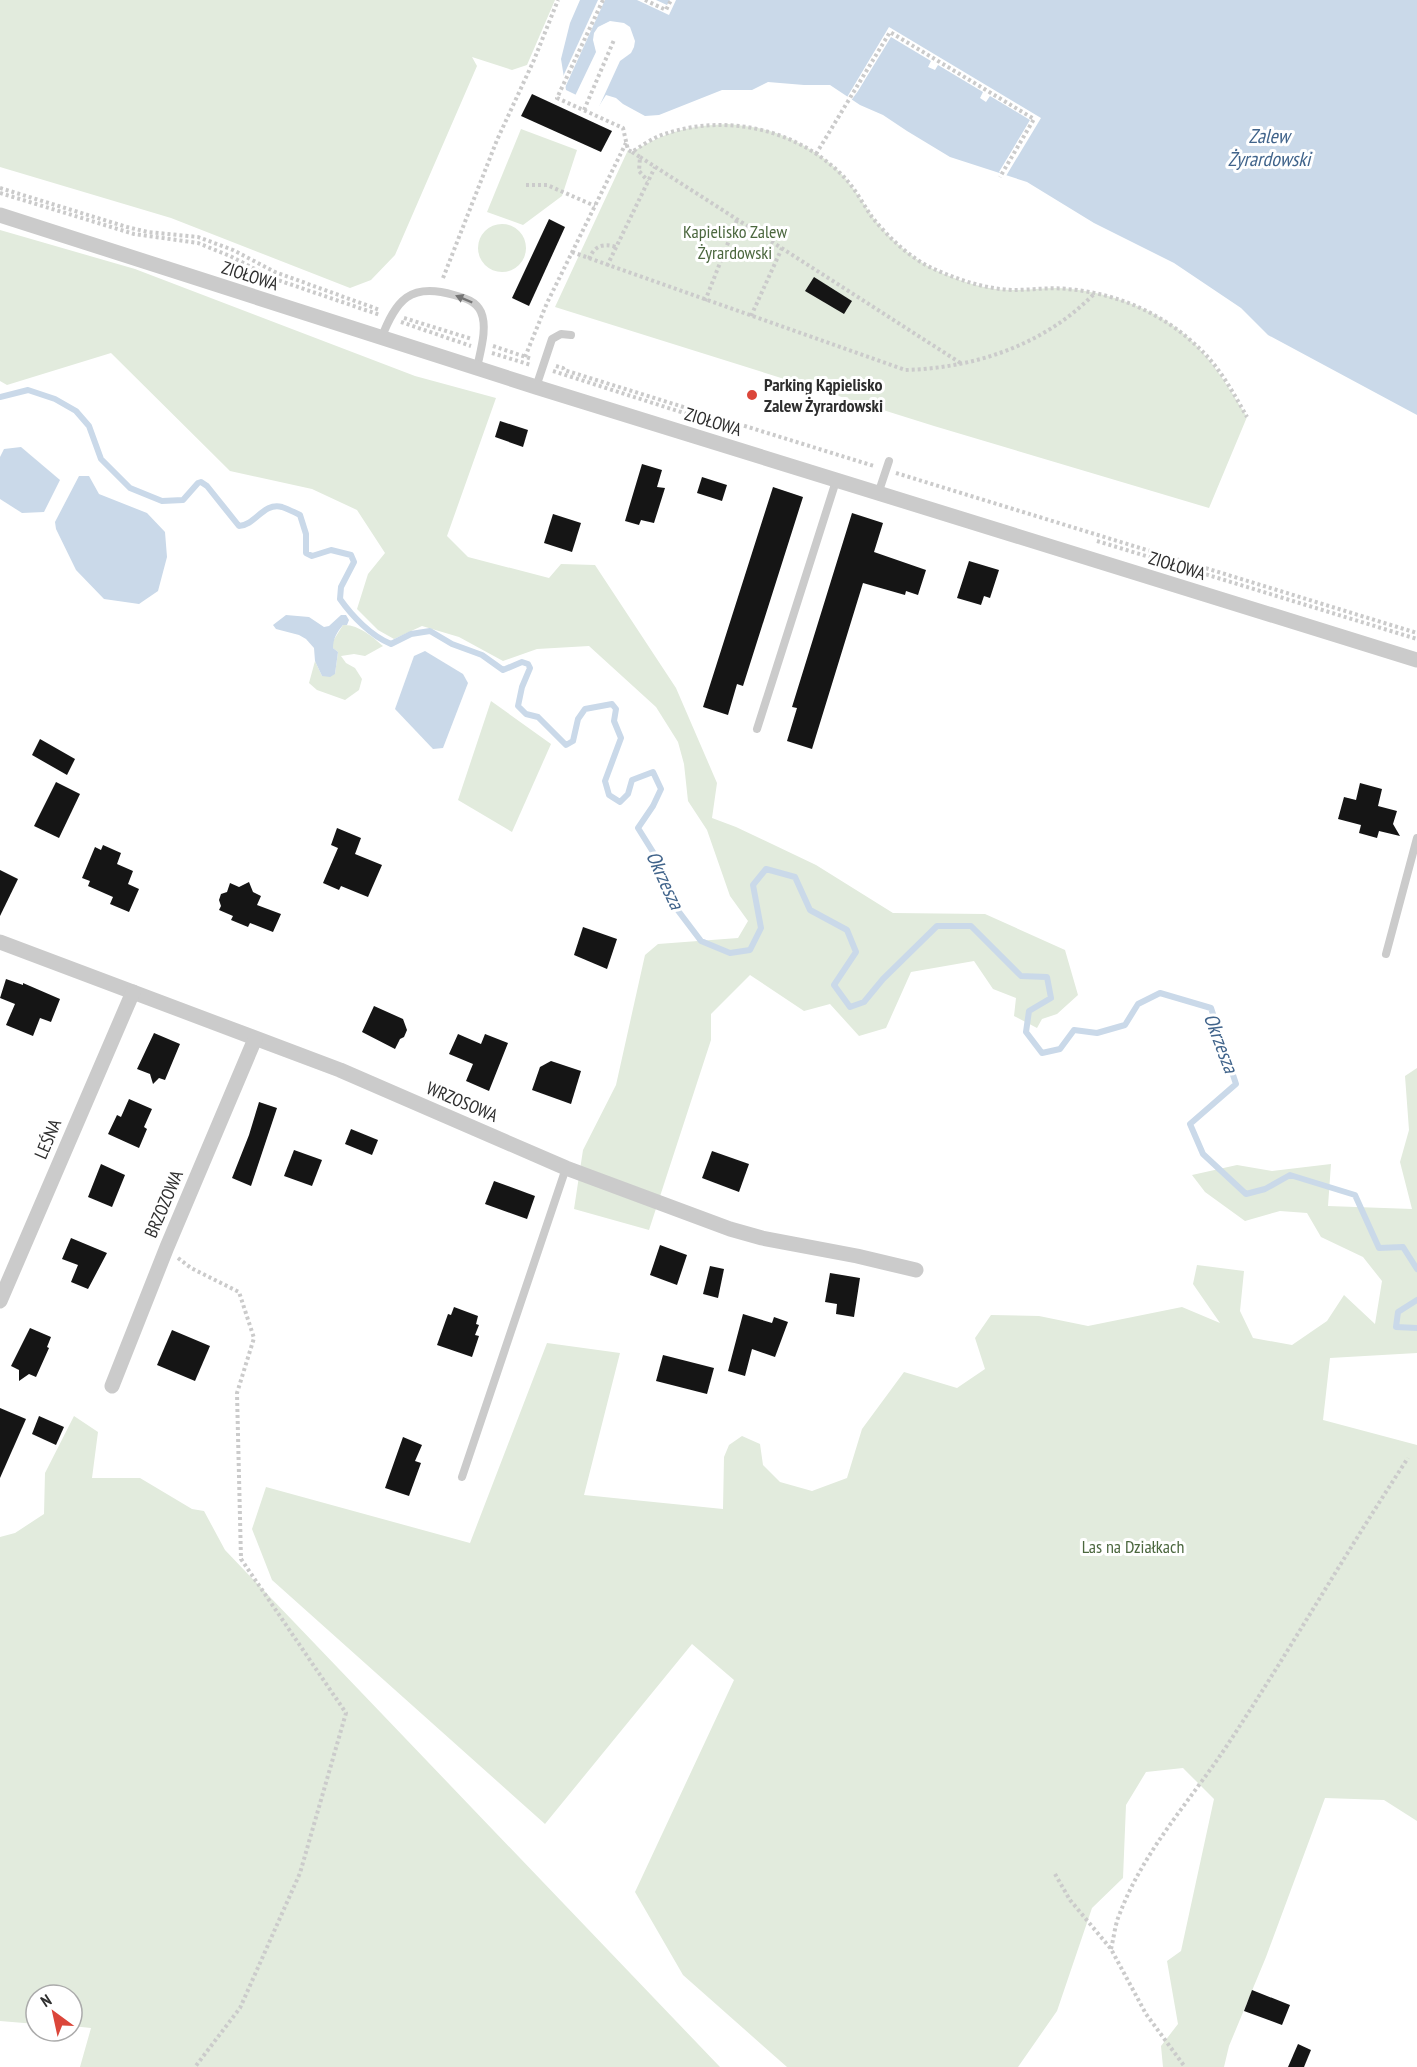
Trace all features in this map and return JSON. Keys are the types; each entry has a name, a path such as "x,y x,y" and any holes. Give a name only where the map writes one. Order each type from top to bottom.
{"street":[{"name":"ZIOŁOWA","path":"0,215 381,339 878,495 1417,660"},
{"name":"WRZOSOWA","path":"0,942 340,1070 566,1168 730,1229 762,1238 916,1270"},
{"name":"LEŚNA","path":"0,1302 133,992"},
{"name":"BRZOZOWA","path":"112,1386 167,1247 255,1039"}],"lane":[{"path":"381,339 390,316 399,303 419,292 436,291 468,299 482,313 483,325 477,368"},
{"path":"536,387 552,339 561,334 570,335"},
{"path":"878,495 889,461"},
{"path":"757,729 836,481"},
{"path":"1386,954 1417,838"},
{"path":"462,1477 566,1168"}],"path":[{"path":"443,278 497,140 534,60 558,0"},
{"path":"603,0 557,98 623,128 628,150 963,364"},
{"path":"645,0 666,10 671,0"},
{"path":"816,154 890,32 1034,119 1000,177"},
{"path":"584,110 614,40"},
{"path":"632,152 657,137 680,130 728,124 772,131 798,142 844,177 889,236 931,268 962,281 992,289 1067,289 1095,293 1122,300 1149,312 1176,329 1202,350 1234,394 1246,417"},
{"path":"525,357 547,303 626,142"},
{"path":"640,157 639,171 648,181"},
{"path":"607,266 655,166"},
{"path":"526,185 547,185 595,206"},
{"path":"0,188 127,227 148,232 198,237 233,250 275,272 390,316"},
{"path":"0,193 134,234 198,243 230,256 272,278 816,454"},
{"path":"705,301 737,220"},
{"path":"589,259 599,246 605,244 616,247"},
{"path":"751,316 782,248"},
{"path":"572,252 905,370 963,364 990,357 1025,343 1058,323 1095,293"},
{"path":"481,346 525,357 543,365 563,368 1417,633"},
{"path":"1009,514 1032,521"},
{"path":"1055,528 1417,639"},
{"path":"167,1247 191,1268 239,1292 254,1338 237,1393 241,1559 346,1713 300,1874 240,2008 195,2067"},
{"path":"1111,1948 1119,1915 1134,1881 1155,1847 1228,1744 1318,1602 1364,1524 1408,1458"},
{"path":"1055,1874 1070,1900 1111,1948 1146,2014 1185,2067"}],"green space":[{"path":"0,0 555,0 527,65 512,70 472,57 477,66 395,255 371,280 350,288 171,218 0,167"},
{"name":"Kapielisko Zalew Żyrardowski","path":"728,124 773,132 793,140 821,157 845,178 877,223 891,238 933,269 963,281 995,289 1057,288 1097,293 1137,306 1173,326 1203,353 1247,417 1209,508 934,426 555,307 628,150 632,152 656,139 678,131"},
{"path":"521,129 577,150 562,196 523,225 487,212"},
{"path":"497,224 507,224 519,231 526,243 526,253 519,265 507,272 497,272 482,261 478,253 478,243 489,228"},
{"path":"0,230 135,269 415,376 496,398 447,536 468,557 549,578 561,564 595,565 676,688 717,783 712,818 816,865 893,913 985,914 1065,950 1078,995 1057,1014 1042,1019 1037,1028 1014,1016 1016,998 993,989 974,961 911,972 886,1028 859,1036 830,1004 804,1011 750,975 711,1014 711,1040 649,1230 574,1209 583,1150 616,1085 645,955 658,944 738,938 748,921 730,896 707,830 688,801 684,764 678,742 656,707 589,646 537,649 503,661 459,637 422,626 394,639 378,630 357,609 368,574 385,553 357,510 312,489 230,471 111,353 7,385 0,381"},
{"path":"343,625 360,629 383,646 365,656 354,654 341,656 346,663 355,668 362,679 359,690 345,700 317,690 309,683 315,661 322,676 335,674 338,652 333,648 333,641"},
{"path":"491,701 551,744 512,832 458,800"},
{"name":"Las na Działkach","path":"1417,1068 1417,1353 1330,1358 1323,1420 1417,1445 1417,1821 1384,1800 1325,1798 1266,1957 1229,2046 1224,2067 1163,2067 1161,2046 1178,2024 1167,1961 1181,1951 1214,1799 1183,1768 1146,1772 1126,1805 1123,1878 1092,1908 1057,2011 1018,2067 787,2067 683,1975 635,1892 734,1680 692,1644 545,1824 272,1580 252,1529 266,1487 470,1543 547,1343 620,1353 584,1495 723,1509 724,1457 729,1445 742,1436 760,1444 763,1465 780,1482 812,1491 847,1478 862,1429 904,1372 957,1388 985,1369 975,1338 991,1315 1039,1316 1088,1326 1182,1307 1220,1323 1193,1284 1197,1265 1244,1271 1240,1311 1253,1338 1292,1345 1327,1321 1344,1295 1375,1324 1382,1281 1363,1257 1321,1237 1307,1213 1280,1211 1245,1221 1205,1192 1192,1175 1237,1165 1272,1171 1331,1164 1328,1206 1412,1209 1400,1162 1409,1130 1405,1076"},
{"path":"74,1416 98,1432 92,1478 140,1478 192,1509 204,1511 225,1550 720,2067 80,2067 91,2028 84,2027 84,1983 24,1983 24,2023 0,2021 0,1537 15,1533 44,1514 45,1473"}],"water":[{"name":"Zalew Żyrardowski","path":"580,0 1417,0 1417,415 1268,335 1241,308 1174,263 1094,223 1027,182 950,157 830,85 768,82 752,90 722,90 659,115 645,116 616,98 606,95 599,106 566,90 561,59 570,23"},
{"path":"21,447 60,480 44,512 22,513 0,499 0,457 4,449"},
{"path":"79,476 89,476 99,494 147,513 165,532 167,557 158,591 139,604 104,599 76,570 56,529 55,522"},
{"path":"286,615 309,617 324,627 329,626 341,615 346,615 349,620 347,625 343,625 334,642 333,648 338,652 335,674 330,677 322,676 315,661 314,648 306,639 276,629 273,625"},
{"path":"425,651 463,674 468,683 443,748 433,749 395,709 414,656"}],"pier":[{"path":"598,0 605,0 563,92 561,81"},
{"path":"637,0 656,0 667,5 670,0 676,0 669,15"},
{"path":"610,21 624,23 630,27 635,41 631,53 620,61 598,109 574,98 596,52 594,33 598,27"},
{"path":"889,27 1041,118 1006,176 999,172 1030,120 990,96 986,102 980,98 983,92 938,65 935,70 928,67 931,61 891,37 858,91 850,102 846,99"}],"building":[{"path":"532,94 612,131 601,152 521,116"},
{"path":"549,219 565,227 529,306 512,298"},
{"path":"814,277 852,301 844,314 805,291"},
{"path":"500,421 528,430 523,447 495,437"},
{"path":"642,464 662,470 657,487 665,488 654,523 641,520 639,525 625,521"},
{"path":"702,477 727,485 722,501 697,493"},
{"path":"773,487 803,497 743,686 737,684 728,715 703,707"},
{"path":"852,513 883,523 874,552 926,570 918,595 906,591 905,595 863,583 812,749 787,741 797,708 792,707"},
{"path":"553,514 581,523 572,552 544,543"},
{"path":"969,561 999,570 990,598 984,596 981,605 957,598"},
{"path":"40,739 75,759 67,775 32,755"},
{"path":"56,782 80,794 59,838 34,826"},
{"path":"1360,783 1382,789 1378,806 1397,811 1393,824 1400,836 1379,831 1377,838 1359,833 1361,825 1338,819 1344,797 1356,800"},
{"path":"337,828 361,838 355,854 382,865 368,897 341,886 339,890 323,883 338,848 331,845"},
{"path":"103,845 121,853 117,864 133,871 128,884 139,889 129,912 110,904 113,897 88,886 90,881 82,878 95,847 101,850"},
{"path":"0,870 18,879 0,916"},
{"path":"249,882 253,892 261,896 257,905 281,914 273,932 250,923 248,927 231,920 233,916 219,910 221,894 227,892 230,883 239,887"},
{"path":"583,927 617,939 607,969 574,955"},
{"path":"6,979 23,985 23,983 60,999 51,1022 40,1018 33,1036 6,1025 15,1004 0,998"},
{"path":"374,1006 403,1019 407,1030 395,1049 362,1032"},
{"path":"154,1033 180,1044 165,1080 159,1078 153,1084 150,1074 137,1069"},
{"path":"458,1034 481,1044 485,1034 508,1043 489,1091 466,1081 473,1064 449,1054"},
{"path":"551,1061 581,1071 571,1104 532,1090 540,1067"},
{"path":"129,1099 152,1109 144,1127 147,1129 139,1148 108,1134 117,1115 121,1117"},
{"path":"259,1102 277,1108 251,1186 232,1178"},
{"path":"351,1129 378,1140 372,1155 345,1144"},
{"path":"294,1150 322,1160 312,1186 284,1176"},
{"path":"712,1151 749,1164 739,1192 702,1178"},
{"path":"101,1164 125,1175 112,1207 88,1197"},
{"path":"494,1181 535,1196 527,1219 485,1204"},
{"path":"71,1238 107,1253 88,1289 71,1282 78,1265 62,1259"},
{"path":"660,1245 687,1255 677,1285 650,1275"},
{"path":"710,1266 724,1269 718,1298 703,1294"},
{"path":"830,1273 860,1278 854,1317 836,1314 837,1304 825,1302"},
{"path":"454,1307 478,1316 476,1324 479,1325 475,1335 479,1336 472,1357 437,1345 448,1314 451,1315"},
{"path":"743,1314 772,1323 774,1317 788,1322 775,1357 752,1349 745,1376 728,1371"},
{"path":"30,1328 51,1337 47,1347 49,1348 36,1377 29,1374 19,1381 19,1370 11,1366"},
{"path":"172,1330 210,1346 195,1381 157,1365"},
{"path":"663,1355 714,1368 707,1394 656,1381"},
{"path":"0,1408 26,1419 0,1478"},
{"path":"39,1416 64,1427 56,1445 32,1434"},
{"path":"403,1437 422,1445 415,1461 421,1463 409,1496 385,1488"},
{"path":"1252,1990 1290,2005 1282,2025 1244,2011"},
{"path":"1298,2044 1311,2050 1304,2067 1288,2067"}],"waterway":[{"name":"Okrzesza","path":"0,397 28,390 55,399 76,411 89,426 101,459 130,488 162,501 183,500 201,482 207,486 239,526 245,525 275,506 300,515 306,534 306,553 312,556 331,550 351,555 354,562 341,587 340,599 369,631 391,644 411,634 430,631 452,644 482,655 503,670 522,662 528,664 530,668 522,687 518,706 526,714 538,717 566,745 573,741 578,719 585,709 612,704 616,709 614,721 621,738 605,781 609,795 620,802 628,794 632,780 653,772 661,789 638,828 658,860 670,900 701,941 730,953 750,950 761,928 753,885 766,869 795,877 810,910 847,930 856,952 834,985 850,1007 864,1002 883,979 937,926 971,926 1021,976 1047,977 1051,998 1029,1011 1026,1032 1042,1053 1060,1049 1074,1030 1097,1033 1125,1025 1138,1004 1160,993 1211,1008 1236,1084 1190,1124 1203,1154 1246,1194 1265,1189 1290,1175 1355,1195 1379,1248 1403,1247 1417,1269"},
{"name":"Okrzesza","path":"1417,1300 1398,1312 1396,1327 1417,1328"}],"place":[{"name":"Parking Kąpielisko Zalew Żyrardowski","path":"752,395"}]}
